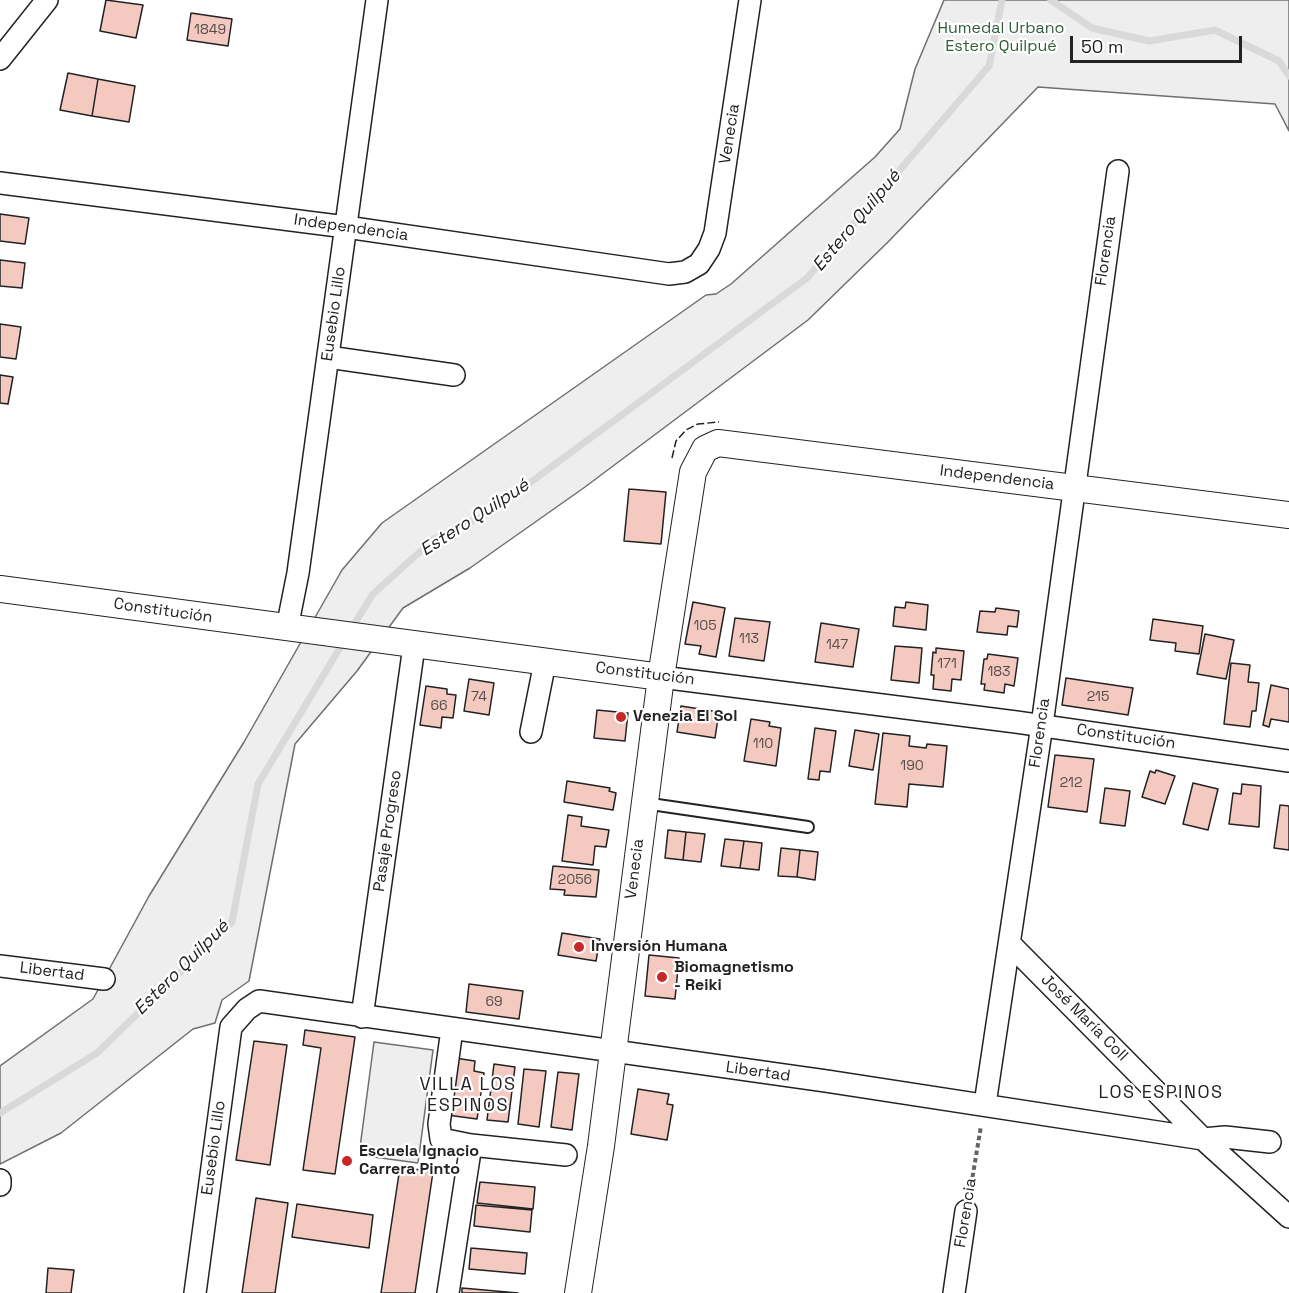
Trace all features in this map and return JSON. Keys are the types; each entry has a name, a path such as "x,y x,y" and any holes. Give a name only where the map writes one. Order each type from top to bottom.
{"street":[{"path":"0,59 47,0"},
{"name":"Eusebio Lillo","path":"295,629 298,573 377,0"},
{"name":"Venecia","path":"699,264 709,249 715,233 750,0"},
{"name":"Florencia","path":"985,1104 1042,725 1118,171"},
{"name":"Independencia","path":"0,183 346,227 669,274 685,272 699,264"},
{"path":"328,357 454,375"},
{"name":"Independencia","path":"705,449 718,443 1289,514"},
{"name":"Venecia","path":"578,1293 661,677 693,472 705,449"},
{"name":"Constitución","path":"0,589 414,646 1042,725 1289,761"},
{"name":"Pasaje Progreso","path":"362,1017 414,646"},
{"path":"531,732 545,662"},
{"name":"José María Coll","path":"1010,944 1203,1139 1289,1217"},
{"name":"Libertad","path":"0,966 104,979"},
{"name":"Libertad","path":"247,1009 259,1001 985,1104 1203,1139 1225,1137 1270,1142"},
{"name":"Eusebio Lillo","path":"195,1293 231,1027 247,1009"},
{"path":"452,1029 439,1124 441,1139 471,1145 566,1155"},
{"path":"448,1293 471,1145"},
{"path":"0,1180 0,1185"},
{"name":"Florencia","path":"954,1293 966,1211"}],"lane":[{"path":"643,803 808,827"}],"path":[{"name":"Florencia","path":"966,1211 985,1104"}],"green space":[{"name":"Humedal Urbano Estero Quilpué","path":"944,0 1289,0 1289,131 1275,104 1038,87 888,242 808,320 585,487 470,568 403,608 357,671 295,744 249,981 222,1000 215,1023 193,1029 61,1133 0,1164 0,1066 93,999 149,896 244,742 342,570 382,523 706,295 716,294 731,284 875,157 900,129 915,69"},
{"path":"374,1042 433,1050 418,1163 359,1155"}],"building":[{"path":"106,0 143,5 136,38 100,31"},
{"path":"191,13 232,19 228,46 187,40"},
{"path":"68,73 98,79 92,116 60,110"},
{"path":"98,79 135,86 129,122 92,116"},
{"path":"0,214 29,218 25,244 0,241"},
{"path":"0,260 25,263 22,288 0,286"},
{"path":"0,324 21,327 16,359 0,357"},
{"path":"0,375 13,377 8,404 0,403"},
{"path":"629,489 666,492 661,544 624,541"},
{"path":"693,602 725,608 716,657 699,654 701,646 685,644"},
{"path":"906,602 928,605 926,630 893,626 895,607 905,608"},
{"path":"996,608 1019,611 1017,627 1008,626 1007,635 977,632 980,611 995,612"},
{"path":"735,618 770,622 764,661 729,656"},
{"path":"1153,619 1203,626 1199,654 1175,651 1176,643 1150,640"},
{"path":"821,623 859,629 853,667 815,662"},
{"path":"1205,634 1234,640 1226,679 1197,674"},
{"path":"895,646 922,648 919,683 891,680"},
{"path":"936,648 964,651 961,680 952,679 951,691 933,689 934,675 931,675 933,652 936,653"},
{"path":"988,654 1018,658 1014,686 1005,684 1004,693 984,690 985,684 981,684 984,659 987,659"},
{"path":"1231,663 1250,665 1248,682 1259,683 1256,711 1252,711 1250,727 1224,724"},
{"path":"1066,678 1133,688 1128,715 1062,705"},
{"path":"469,679 494,683 489,715 464,711"},
{"path":"1271,685 1289,689 1289,722 1271,719 1269,727 1263,725"},
{"path":"426,686 447,689 447,694 456,695 453,718 442,717 441,728 420,725"},
{"path":"681,706 719,712 715,738 677,732"},
{"path":"597,710 628,713 625,741 594,738"},
{"path":"751,719 770,722 769,726 781,728 776,766 744,761"},
{"path":"815,728 836,731 830,772 820,771 819,780 808,779"},
{"path":"855,730 879,734 873,770 849,766"},
{"path":"883,733 910,736 909,746 926,748 927,744 947,746 943,787 909,784 907,807 875,804"},
{"path":"1055,755 1094,759 1087,812 1048,807"},
{"path":"1156,770 1175,776 1165,804 1142,797 1150,771 1155,773"},
{"path":"567,781 610,788 609,791 616,793 613,810 564,802"},
{"path":"1193,783 1218,789 1208,830 1183,824"},
{"path":"1242,784 1261,786 1259,827 1229,824 1233,793 1241,794"},
{"path":"1105,788 1130,791 1125,826 1100,823"},
{"path":"1280,805 1289,806 1289,850 1274,848"},
{"path":"568,815 582,817 581,826 609,830 606,847 595,846 593,865 562,861"},
{"path":"668,830 686,832 683,860 665,858"},
{"path":"686,832 705,834 701,862 683,860"},
{"path":"725,839 744,841 740,868 721,866"},
{"path":"744,841 762,843 759,870 740,868"},
{"path":"781,848 800,850 797,877 778,876"},
{"path":"800,850 818,852 815,880 797,877"},
{"path":"553,866 599,870 596,897 564,895 565,890 550,889"},
{"name":"Inversión Humana","path":"562,933 600,939 596,961 558,955"},
{"name":"Biomagnetismo - Reiki","path":"649,955 679,958 675,999 645,996"},
{"path":"469,984 523,991 519,1019 466,1012"},
{"path":"305,1030 355,1037 335,1174 303,1170 321,1048 303,1045"},
{"path":"254,1041 287,1045 270,1165 236,1160"},
{"path":"455,1058 475,1061 474,1071 484,1073 477,1119 447,1115"},
{"path":"494,1064 515,1067 508,1122 487,1120"},
{"path":"524,1069 546,1071 539,1127 518,1124"},
{"path":"558,1072 579,1074 572,1130 551,1127"},
{"path":"638,1089 669,1094 667,1104 673,1105 667,1140 631,1134"},
{"path":"400,1167 433,1172 415,1293 381,1293"},
{"path":"480,1182 535,1187 533,1209 477,1203"},
{"path":"256,1198 288,1203 275,1293 242,1293"},
{"path":"297,1204 373,1215 369,1248 292,1237"},
{"path":"476,1205 532,1210 530,1232 474,1226"},
{"path":"471,1248 527,1253 525,1274 469,1269"},
{"path":"48,1268 74,1270 71,1293 46,1293"},
{"path":"462,1288 518,1293 462,1293"}],"waterway":[{"name":"Estero Quilpué","path":"350,631 373,594 434,539 489,513 807,278 989,66 1002,0"},
{"path":"1051,0 1092,28 1149,41 1215,30 1279,61 1289,76"},
{"name":"Estero Quilpué","path":"0,1113 97,1053 232,922 258,784 344,641"}],"fence":[{"path":"672,458 676,441 686,430 698,424 719,422"}],"place":[{"name":"Venezia El Sol","path":"621,717"},
{"name":"Inversión Humana","path":"579,947"},
{"name":"Biomagnetismo - Reiki","path":"662,977"},
{"name":"Escuela Ignacio Carrera Pinto","path":"347,1161"}],"district":[{"name":"LOS ESPINOS","path":"1161,1093"},
{"name":"VILLA LOS ESPINOS","path":"468,1095"}]}
